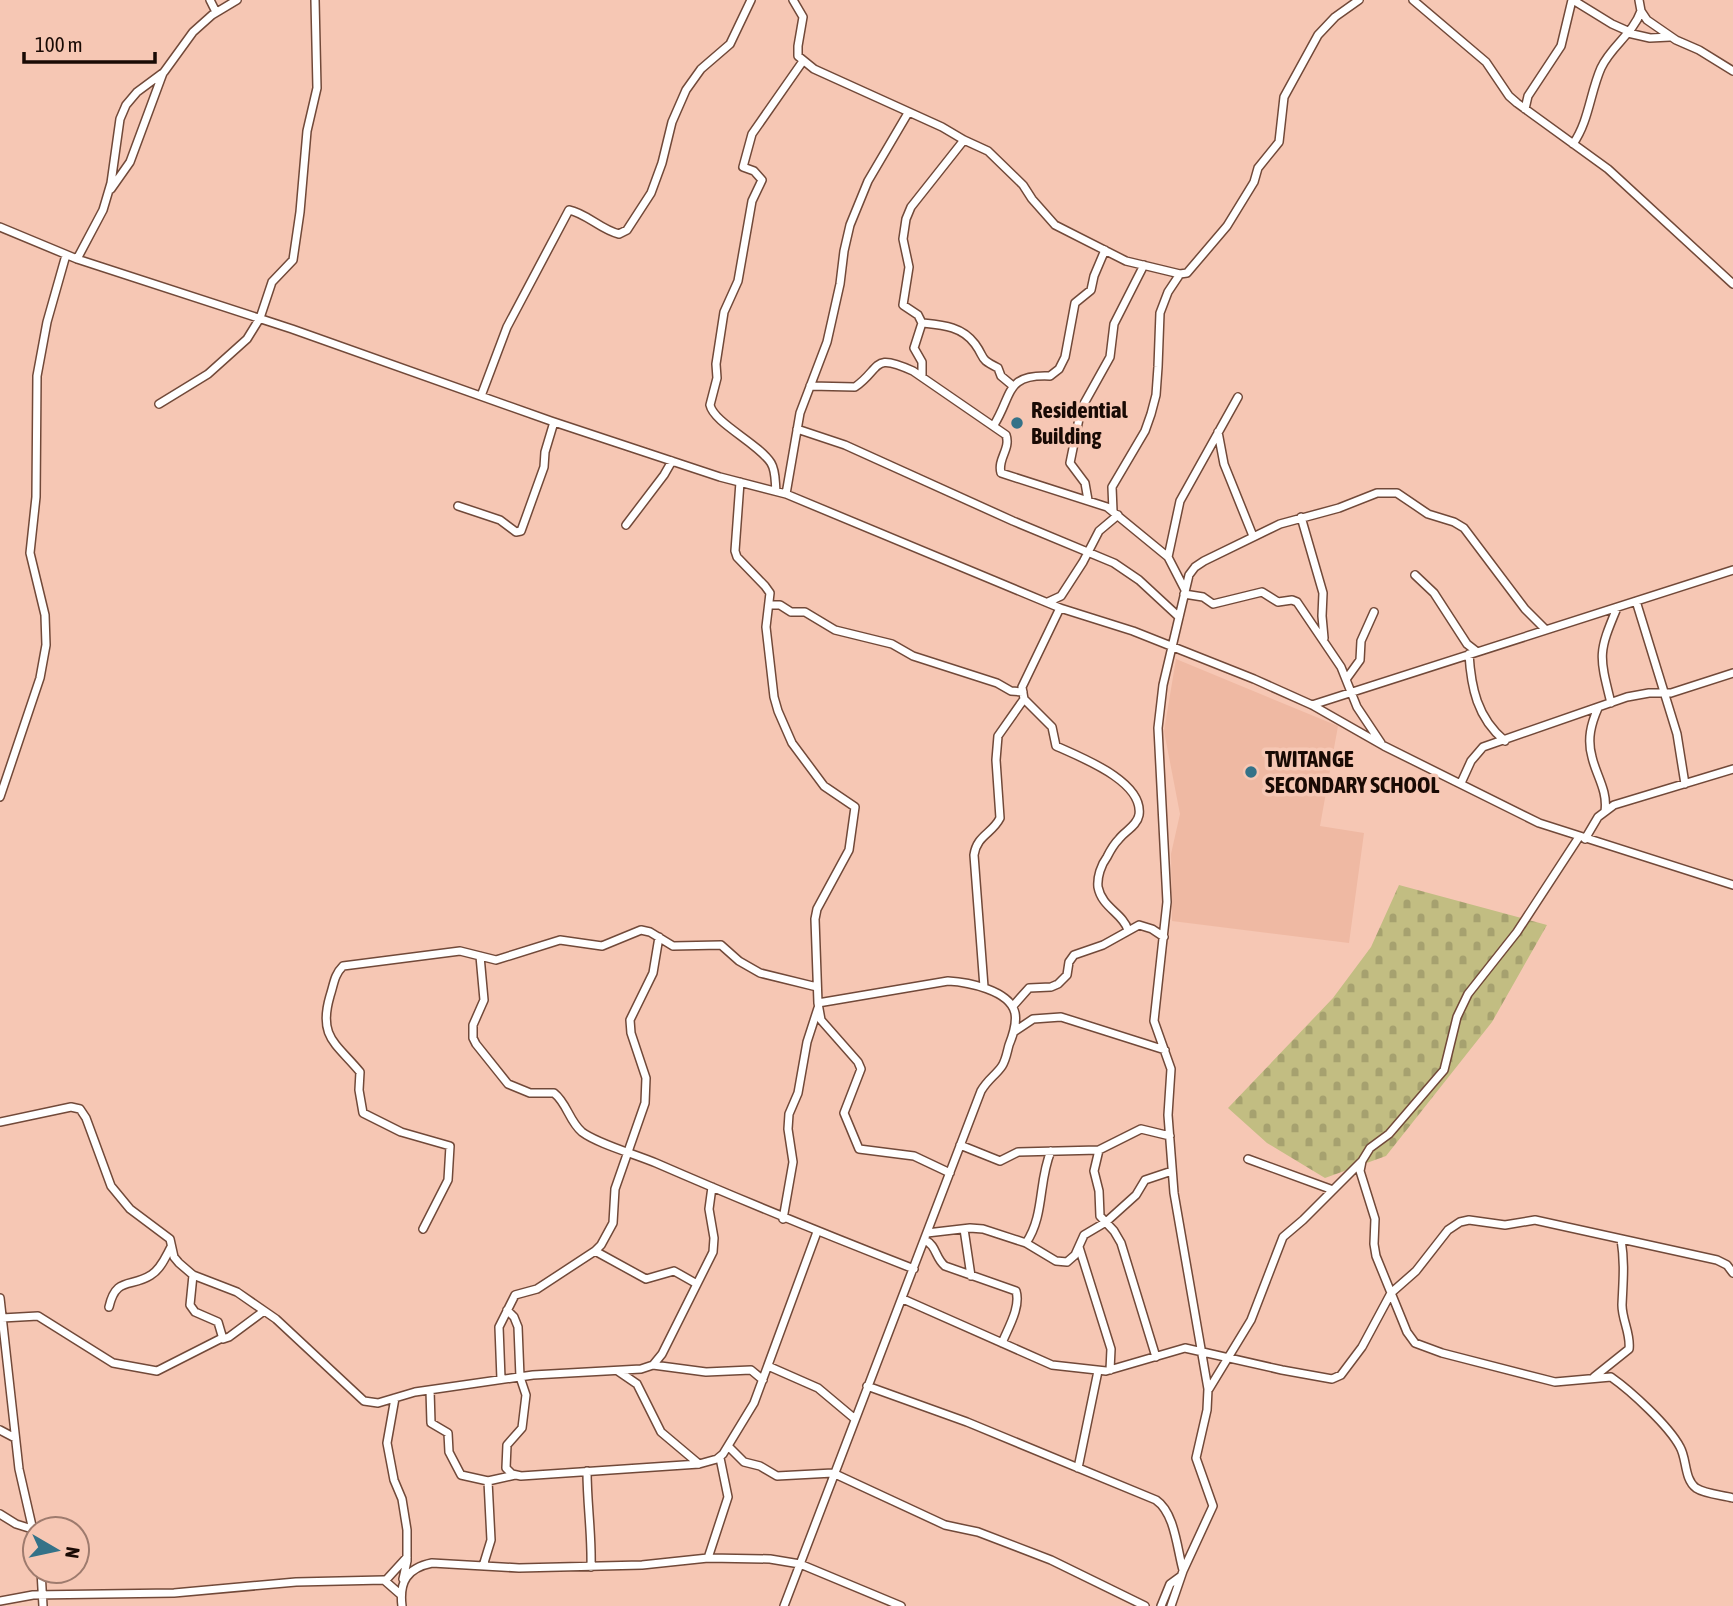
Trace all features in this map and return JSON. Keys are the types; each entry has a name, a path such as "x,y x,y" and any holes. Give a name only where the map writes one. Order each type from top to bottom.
{"street":[{"path":"210,0 216,12"},
{"path":"108,192 130,162 164,72 193,32 216,12 237,0"},
{"path":"159,404 193,384 230,356 247,339 260,318 267,291 293,260 307,131 317,88 315,0"},
{"path":"481,396 507,327 569,211 606,230 619,234 626,230 651,193 672,122 686,90 701,69 730,44 751,0"},
{"path":"793,0 803,17 798,56 814,69 942,127 964,141 988,151 1023,185 1055,225 1126,261 1180,274 1188,273 1227,226 1254,182 1258,168 1279,142 1284,97 1318,35 1335,17 1359,0"},
{"path":"1413,0 1486,62 1509,96 1636,192 1733,284"},
{"path":"1525,109 1528,96 1561,46 1573,0 1629,33 1650,38 1671,37"},
{"path":"1639,0 1641,11 1647,20 1671,37 1733,71"},
{"path":"1573,144 1588,113 1600,70 1614,48 1629,33 1641,11"},
{"path":"776,491 775,472 770,463 750,442 716,418 710,405 717,378 716,364 724,312 738,281 752,201 762,180 754,171 743,167 745,158 752,134 803,61"},
{"path":"77,259 103,210 116,140 126,105 136,92 164,72"},
{"path":"786,494 797,429 827,342 847,236 856,206 908,113"},
{"path":"922,376 922,362 914,348 922,323 918,315 903,305 909,267 903,239 906,219 911,207 964,141"},
{"path":"0,228 77,259 260,318 554,422 672,461 786,494 1047,603 1133,631 1254,679 1312,705 1384,747 1539,823 1733,885"},
{"path":"994,425 1013,386 1024,377 1050,376 1059,369 1065,357 1072,308 1091,290 1105,250"},
{"path":"0,797 40,678 46,645 45,615 30,554 36,497 37,376 47,322 66,255"},
{"path":"1088,500 1085,483 1070,463 1081,409 1110,357 1114,324 1144,265"},
{"path":"1116,513 1112,487 1145,432 1157,381 1160,313 1168,292 1180,274"},
{"path":"922,323 959,329 975,343 983,359 998,368 1001,376 1013,386"},
{"path":"810,386 855,387 877,364 898,364 922,376 994,425 1008,439 1000,464 1001,473 1088,500 1116,513 1168,557 1185,592 1203,597 1211,604 1262,592 1280,602 1294,600 1325,642 1347,678 1363,718 1384,747"},
{"path":"1168,557 1180,501 1238,397"},
{"path":"458,506 500,520 516,532 522,530 542,473 554,422"},
{"path":"797,429 845,445 1126,569 1179,617"},
{"path":"1218,431 1224,464 1253,536"},
{"path":"625,525 660,481 672,461"},
{"path":"740,482 736,555 765,586 770,596 767,635 778,711 792,743 824,786 854,804 856,810 849,850 816,913 818,1005 823,1024 858,1062 861,1069 844,1109 845,1117 856,1147 914,1156 950,1173"},
{"path":"1171,1606 1182,1573 1213,1508 1196,1458 1207,1410 1208,1390 1180,1235 1172,1171 1168,1115 1171,1069 1154,1021 1164,937 1166,881 1158,728 1163,685 1185,592 1195,567 1253,536 1301,517 1339,508 1377,493 1397,493 1428,514 1464,528 1525,609 1545,629"},
{"path":"1047,603 1061,596 1101,528 1116,513"},
{"path":"1301,517 1323,593 1325,642"},
{"path":"1312,705 1733,570"},
{"path":"1415,576 1434,593 1473,652 1472,692 1496,734 1505,741"},
{"path":"1636,601 1643,631 1677,734 1685,784"},
{"path":"770,605 780,605 791,612 805,612 835,630 892,644 913,656 939,663 968,676 997,683 1024,696 1052,727 1056,746 1109,772 1130,790 1138,803 1139,816 1134,825 1118,839 1103,863 1098,886 1102,897 1112,911 1124,920 1128,930"},
{"path":"984,987 974,855 978,841 1000,818 996,760 998,736 1024,696 1025,680 1060,608"},
{"path":"1611,703 1601,652 1617,608"},
{"path":"1347,678 1360,660 1361,641 1374,612"},
{"path":"1461,783 1476,754 1483,747 1638,694 1665,694 1733,674"},
{"path":"1598,708 1591,728 1590,746 1604,791 1605,811"},
{"path":"1208,1390 1251,1320 1283,1237 1333,1191 1362,1161 1370,1148 1389,1134 1440,1077 1447,1063 1457,1017 1468,994 1517,932 1591,826 1605,811 1614,806 1733,769"},
{"path":"1013,1006 1029,988 1058,984 1067,975 1071,958 1079,951 1103,945 1139,925 1146,926 1164,937"},
{"path":"423,1229 447,1180 450,1146 401,1132 363,1113 359,1090 360,1072 340,1052 326,1026 326,1007 335,976 343,966 460,951 500,959 560,940 602,946 641,929 678,946 722,946 739,961 763,974 817,987"},
{"path":"501,1379 499,1331 516,1295 537,1289 595,1251 613,1223 615,1189 647,1095 646,1078 631,1033 630,1020 653,973 659,937"},
{"path":"480,956 484,1000 475,1018 472,1032 479,1049 508,1084 530,1093 554,1093 564,1102 580,1131 783,1219 914,1269"},
{"path":"783,1606 981,1091 991,1075 1002,1066 1015,1016 1013,1006 984,987 948,981 818,1005"},
{"path":"783,1219 793,1162 788,1129 789,1114 798,1093 804,1051 818,1005"},
{"path":"1013,1032 1033,1019 1061,1017 1165,1050"},
{"path":"0,1122 71,1107 80,1109 86,1118 111,1186 130,1209 168,1237 176,1260 193,1275 237,1292 264,1311 289,1330 364,1401 373,1404 430,1390 501,1379 640,1369 653,1365 706,1372 751,1370 763,1380"},
{"path":"960,1145 1000,1161 1013,1153 1099,1150 1141,1129 1170,1136"},
{"path":"1099,1150 1094,1171 1099,1191 1099,1213 1121,1243 1156,1357"},
{"path":"1026,1243 1041,1206 1045,1170 1051,1152"},
{"path":"1248,1159 1333,1191"},
{"path":"1362,1161 1362,1181 1375,1219 1374,1250 1407,1332 1415,1343 1423,1348 1555,1382 1611,1377 1665,1427 1679,1446 1694,1486 1703,1491 1733,1498"},
{"path":"926,1236 964,1229 983,1229 1026,1243 1061,1262 1071,1259 1086,1233 1106,1223 1136,1195 1145,1180 1172,1171"},
{"path":"653,1365 662,1354 715,1247 709,1209 712,1187"},
{"path":"903,1299 1052,1365 1110,1370 1185,1348 1317,1377 1337,1377 1362,1347 1391,1293 1428,1258 1448,1230 1460,1222 1469,1220 1505,1225 1535,1220 1717,1261 1727,1265 1733,1273"},
{"path":"964,1229 971,1276"},
{"path":"430,1390 431,1423 448,1433 449,1452 461,1475 488,1481 515,1475 699,1464 720,1458 751,1410 817,1231"},
{"path":"926,1236 934,1246 940,1262 951,1269 1012,1289 1017,1294 1016,1307 1002,1343"},
{"path":"1590,1379 1629,1349 1622,1306 1625,1263 1621,1239"},
{"path":"109,1307 111,1296 118,1287 155,1273 172,1246"},
{"path":"1078,1247 1111,1349 1110,1370"},
{"path":"595,1251 646,1279 674,1271 697,1284"},
{"path":"193,1275 190,1305 195,1312 218,1322 222,1338"},
{"path":"0,1298 15,1438 29,1515"},
{"path":"507,1310 518,1326 520,1377 526,1391 523,1425 510,1440 505,1461 506,1468 515,1475"},
{"path":"2,1318 38,1316 113,1363 156,1371 229,1337 264,1311"},
{"path":"768,1366 818,1388 855,1419"},
{"path":"617,1370 636,1384 661,1432 699,1464"},
{"path":"1078,1468 1098,1371"},
{"path":"867,1386 967,1422 1161,1503 1168,1516 1182,1573"},
{"path":"395,1398 387,1443 407,1530 407,1557 400,1594 402,1606"},
{"path":"0,1430 15,1438"},
{"path":"728,1446 744,1462 760,1466 777,1476 833,1473 945,1525 978,1532 1029,1551 1130,1602 1145,1606"},
{"path":"708,1558 728,1497 720,1458"},
{"path":"587,1471 591,1567"},
{"path":"483,1566 491,1540 488,1481"},
{"path":"0,1514 21,1526"},
{"path":"386,1580 407,1557"},
{"path":"403,1581 414,1570 432,1563 519,1568 642,1565 708,1558 770,1559 800,1564 901,1606"},
{"path":"1161,1606 1170,1584 1182,1573"},
{"path":"0,1601 24,1596 174,1593 340,1579 386,1580 400,1594"},
{"path":"42,1585 43,1606"}],"shaded area":[{"name":"TWITANGE SECONDARY SCHOOL","path":"1176,659 1338,726 1320,826 1364,833 1349,943 1172,921 1171,854 1180,814 1164,731"}],"green space":[{"path":"1399,885 1547,925 1492,1022 1386,1156 1325,1178 1267,1143 1228,1108 1333,998 1371,947"}],"place":[{"name":"Residential Building","path":"1017,423"},
{"name":"TWITANGE SECONDARY SCHOOL","path":"1251,772"}]}
